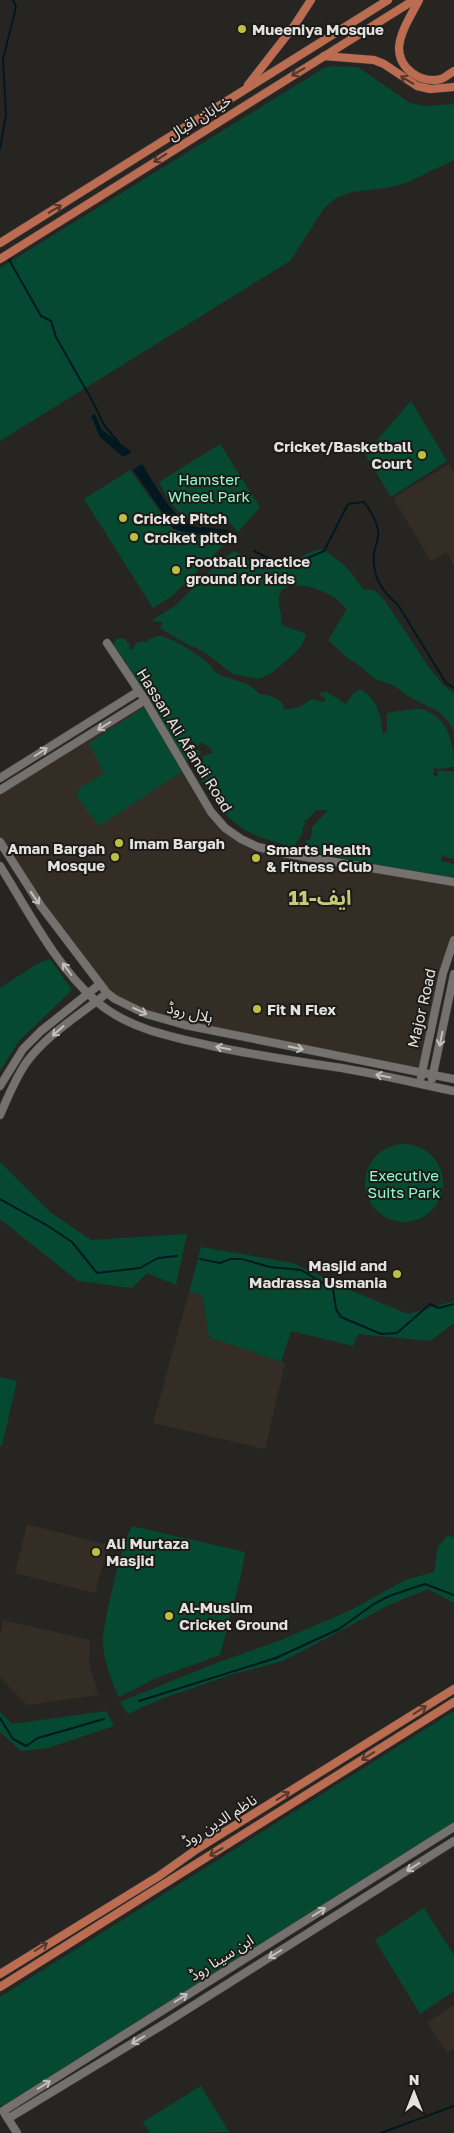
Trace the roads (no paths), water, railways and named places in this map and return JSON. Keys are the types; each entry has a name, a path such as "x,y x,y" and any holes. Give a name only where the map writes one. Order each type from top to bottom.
{"main road":[{"path":"246,88 294,26 311,0"},
{"name":"خیابان اقبال","path":"0,243 388,0"},
{"name":"خیابان اقبال","path":"0,259 414,0"},
{"path":"419,0 401,37 399,49 402,61 410,72 426,79 441,79 454,70"},
{"path":"324,56 374,60 384,64 418,86 430,89 454,87"},
{"path":"185,126 193,138"},
{"name":"ناظم الدین روڈ","path":"0,1974 159,1876 230,1829 454,1689"},
{"name":"ناظم الدین روڈ","path":"0,1987 454,1702"},
{"path":"230,1829 237,1839"},
{"path":"159,1876 164,1884"}],"street":[{"name":"Hassan Ali Afandi Road","path":"107,643 145,700 211,812 226,828 241,839 258,847 288,854 454,882"},
{"path":"0,778 139,691"},
{"path":"0,790 145,700"},
{"name":"ہلال روڈ","path":"0,842 26,884 100,984 115,999 159,1019 248,1039 454,1079"},
{"name":"ہلال روڈ","path":"0,866 53,951 96,1001 121,1017 160,1035 288,1061 336,1068 454,1091"},
{"name":"Major Road","path":"421,1084 421,1072 443,973 454,940"},
{"name":"Major Road","path":"431,1086 454,974"},
{"path":"0,1086 23,1049 41,1031 90,994 100,984"},
{"path":"0,1115 26,1063 59,1029 107,992"},
{"name":"ابن سینا روڈ","path":"1,2109 454,1827"},
{"name":"ابن سینا روڈ","path":"8,2118 164,2024 454,1841"},
{"path":"1,2109 18,2133"}],"water":[{"path":"95,414 102,430 132,452 123,457 100,437 91,416"},
{"path":"142,464 170,507 184,521 202,528 237,533 232,539 182,532 173,528 133,470"}],"waterway":[{"path":"0,149 6,115 3,59 16,7 13,0"},
{"path":"7,256 41,316 51,321 56,337 104,425 119,443"},
{"path":"254,551 280,564 303,560 324,551 348,504 364,502 371,511 378,530 374,553 376,576 382,588 398,605 446,683 454,688"},
{"path":"202,528 228,531"},
{"path":"0,1199 72,1242 97,1273 140,1268 158,1258 177,1256"},
{"path":"200,1259 220,1263 231,1259 242,1259 270,1267 301,1270 333,1289 336,1309 341,1317 381,1334 397,1333 430,1304 439,1308 454,1304"},
{"path":"139,1701 276,1658 339,1629 374,1604 389,1596 425,1584 454,1595"},
{"path":"0,1718 13,1739 26,1746 38,1738 104,1719"},
{"path":"381,2133 454,2106"}],"place":[{"name":"Mueeniya Mosque","path":"242,29"},
{"name":"Cricket/Basketball Court","path":"422,455"},
{"name":"Cricket Pitch","path":"123,518"},
{"name":"Crciket pitch","path":"134,537"},
{"name":"Football practice ground for kids","path":"176,570"},
{"name":"Imam Bargah","path":"119,843"},
{"name":"Aman Bargah Mosque","path":"115,857"},
{"name":"Smarts Health & Fitness Club","path":"256,858"},
{"name":"Fit N Flex","path":"257,1009"},
{"name":"Masjid and Madrassa Usmania","path":"397,1274"},
{"name":"Ali Murtaza Masjid","path":"96,1552"},
{"name":"Al-Muslim Cricket Ground","path":"169,1616"}],"district":[{"name":"ایف-11","path":"320,897"}],"park label":[{"name":"Hamster Wheel Park","path":"209,488"},
{"name":"Executive Suits Park","path":"404,1184"}]}
